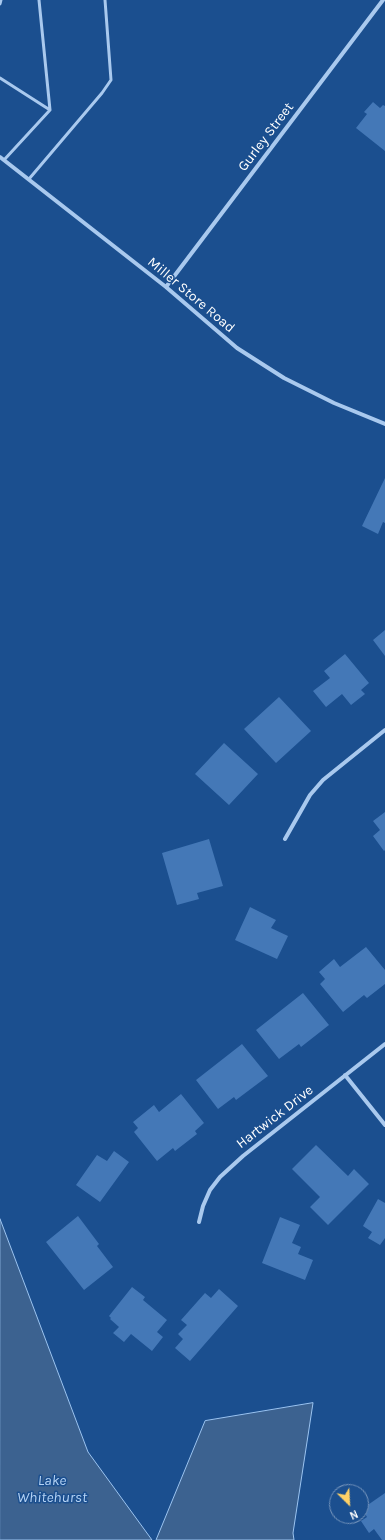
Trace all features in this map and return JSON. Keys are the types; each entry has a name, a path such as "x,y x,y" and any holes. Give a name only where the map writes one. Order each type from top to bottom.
{"street":[{"name":"Gurley Street","path":"166,287 383,0"},
{"name":"Miller Store Road","path":"0,156 166,287 237,348 284,378 334,403 385,424"},
{"path":"285,839 310,795 324,780 385,730"},
{"name":"Hartwick Drive","path":"199,1222 205,1201 220,1177 243,1156 385,1044"},
{"path":"345,1076 385,1125"}],"lane":[{"path":"0,4 1,0"},
{"path":"4,160 50,110 39,0"},
{"path":"28,179 102,93 111,80 105,0"},
{"path":"0,78 50,110"}],"water":[{"name":"Lake Whitehurst","path":"0,1219 88,1452 152,1540 0,1540"},
{"path":"313,1403 293,1533 294,1540 156,1540 205,1421"}],"building":[{"path":"373,102 380,108 383,105 385,106 385,151 356,128 367,114 364,112"},
{"path":"385,478 385,523 383,522 378,534 362,526"},
{"path":"385,630 385,656 373,640"},
{"path":"345,654 369,683 361,690 365,694 351,705 342,694 326,707 313,691 330,678 324,671"},
{"path":"279,697 311,731 276,763 244,729"},
{"path":"224,743 258,774 229,805 195,774"},
{"path":"385,812 384,851 373,836 380,830 373,821"},
{"path":"209,839 223,886 197,893 199,899 177,905 162,853"},
{"path":"250,907 276,920 271,928 288,936 277,959 235,940"},
{"path":"366,947 385,970 385,984 367,998 364,995 343,1012 320,984 325,979 319,972 334,959 340,967"},
{"path":"303,993 329,1025 301,1047 299,1044 279,1059 256,1030"},
{"path":"242,1044 268,1076 236,1100 234,1097 218,1109 196,1080"},
{"path":"181,1094 204,1123 195,1131 197,1134 175,1151 173,1148 157,1161 134,1132 138,1128 133,1122 154,1105 159,1112"},
{"path":"316,1145 348,1176 354,1169 369,1184 328,1225 310,1207 320,1197 292,1169"},
{"path":"114,1151 129,1162 100,1202 76,1185 97,1155 107,1161"},
{"path":"378,1199 385,1203 385,1238 380,1245 368,1238 372,1232 363,1226"},
{"path":"78,1216 99,1244 97,1246 113,1267 84,1290 46,1242"},
{"path":"280,1217 300,1225 292,1243 301,1247 298,1254 313,1260 305,1280 262,1263"},
{"path":"132,1287 145,1297 143,1300 167,1320 157,1332 163,1337 152,1351 131,1334 124,1342 113,1333 119,1327 110,1319 111,1318 109,1316"},
{"path":"219,1289 238,1306 190,1361 175,1348 183,1339 178,1334 187,1325 181,1320 205,1293 211,1298"},
{"path":"385,1493 385,1540 382,1540 374,1529 369,1533 363,1524 369,1524 369,1504"}]}
